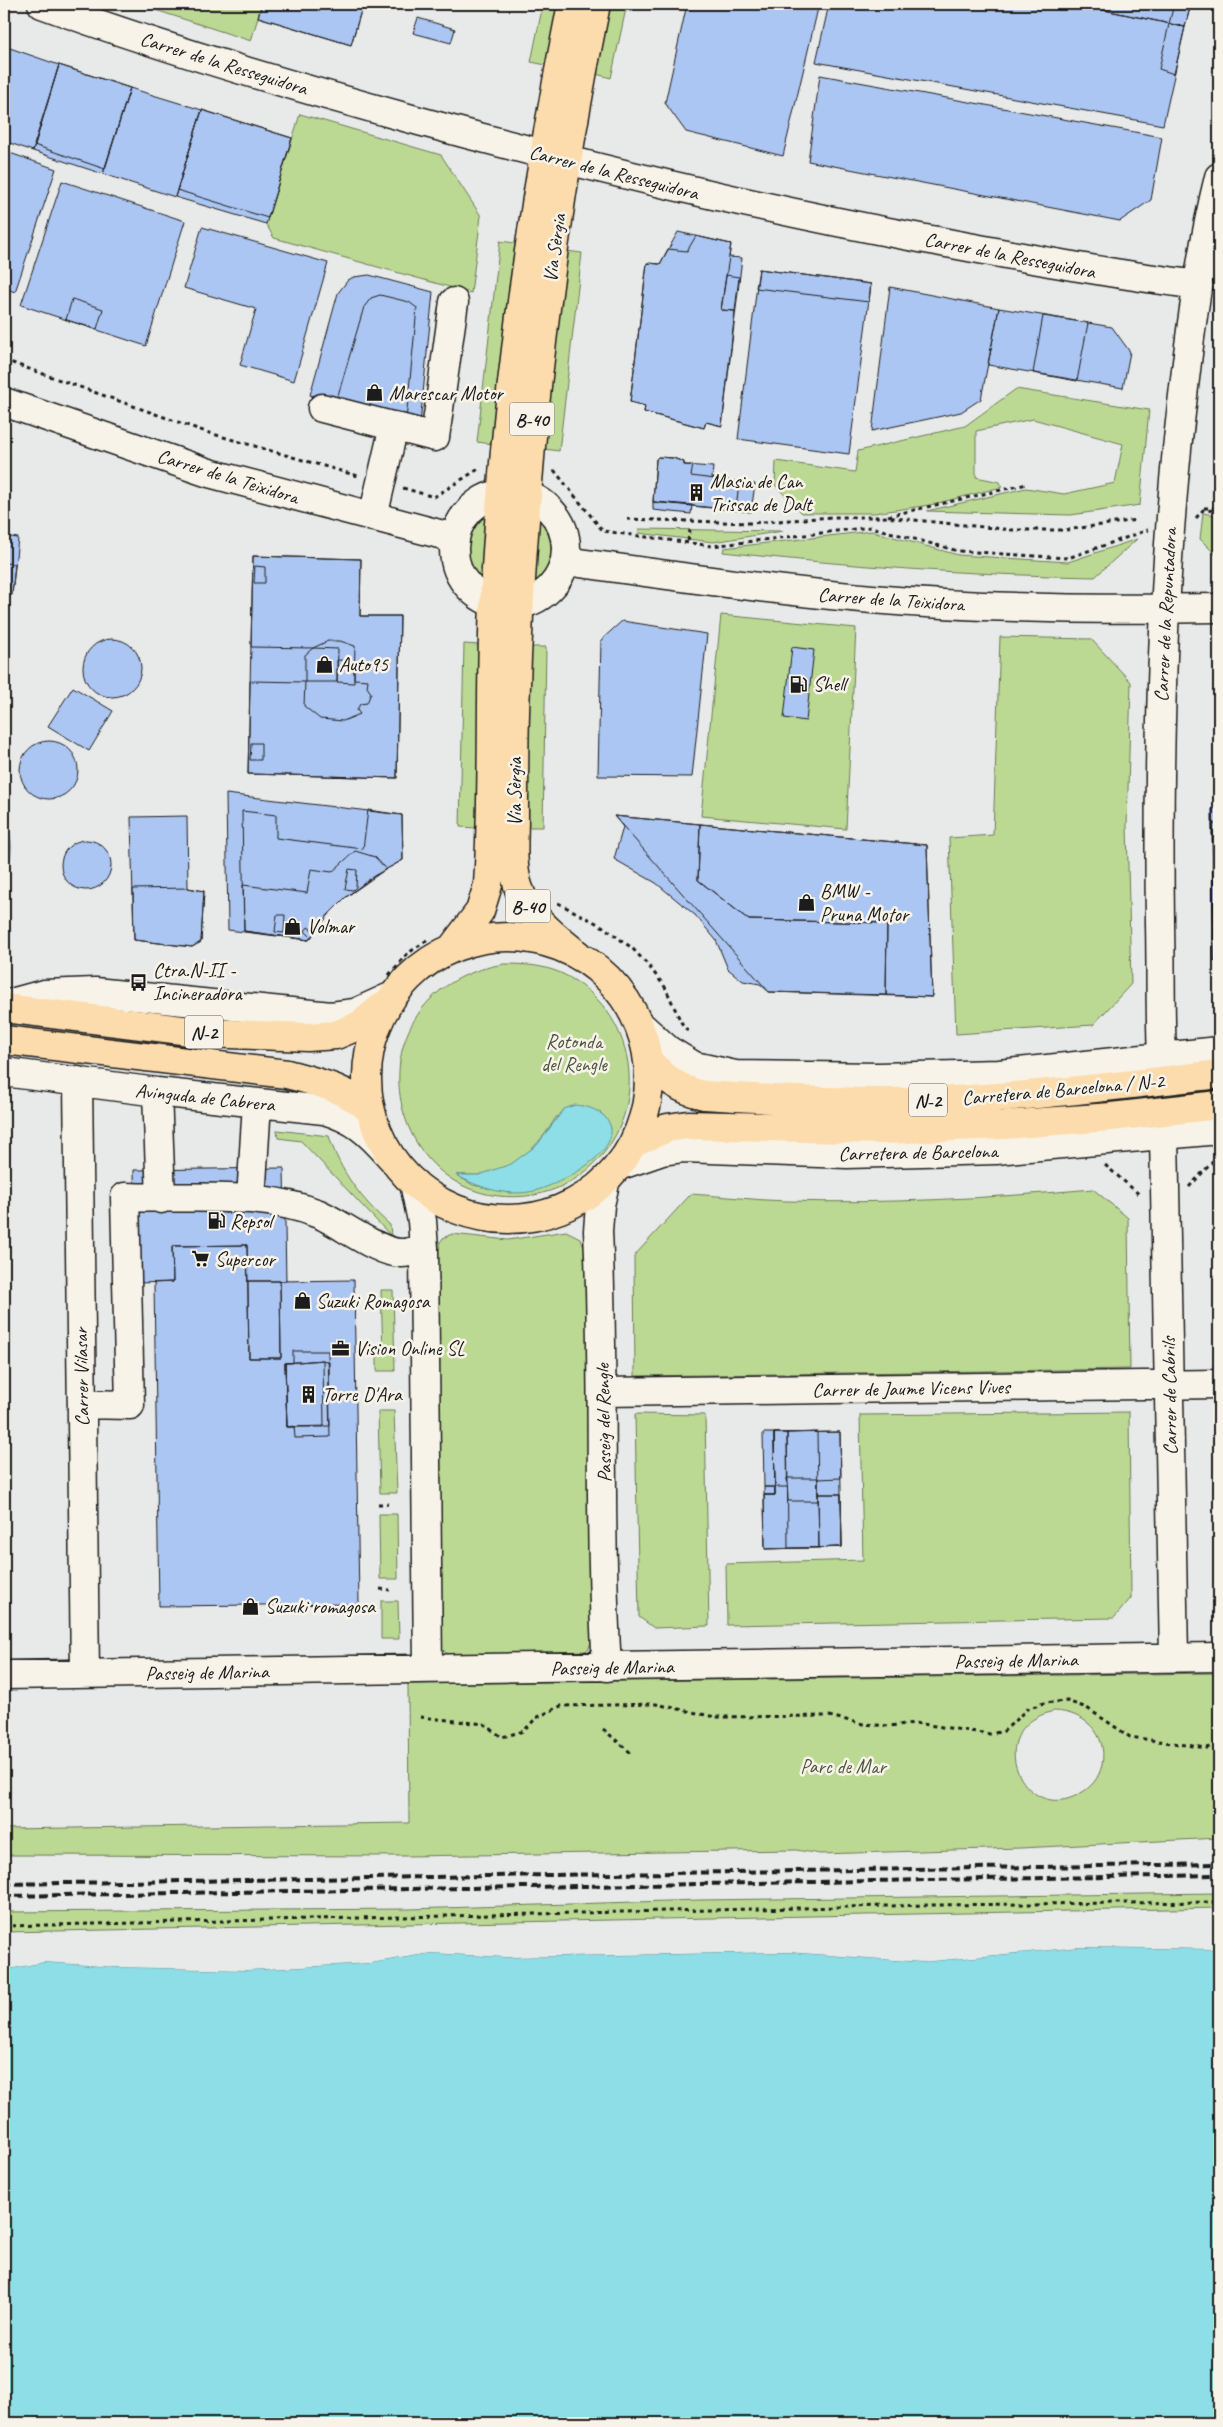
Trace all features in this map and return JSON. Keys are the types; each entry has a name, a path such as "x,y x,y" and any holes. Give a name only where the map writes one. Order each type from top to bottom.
{"main road":[{"name":"Via Sèrgia","path":"452,948 480,911 488,885 516,466 540,348 555,158 572,4"},
{"name":"Via Sèrgia","path":"555,158 596,4"},
{"name":"Via Sèrgia","path":"507,604 515,737 515,872 522,897 530,910 555,936 578,955"},
{"name":"N-2","path":"4,1006 206,1032 308,1037 336,1035 360,1025 374,1015 408,976 429,960 452,948 494,937 538,940 578,955 603,974 618,990 638,1023 648,1060 648,1094 646,1111 634,1143 612,1173 588,1195 568,1206 546,1214 507,1219 476,1215 453,1208 432,1197 414,1183 390,1156 378,1134 370,1110 366,1086 371,1039 380,1017 392,996"},
{"name":"N-2","path":"4,1040 287,1074 318,1082 358,1099 370,1110"},
{"name":"Carretera de Barcelona / N-2","path":"648,1060 673,1084 690,1093 887,1102 1001,1097 1103,1088 1219,1074"},
{"name":"Carretera de Barcelona / N-2","path":"634,1143 667,1128 688,1125 883,1130 1004,1125 1111,1117 1219,1105"}],"street":[{"name":"Carrer de la Resseguidora","path":"42,4 213,62 555,158 771,210 1122,276 1199,285"},
{"name":"Carrer de la Repuntadora","path":"1162,1058 1159,831 1160,690 1164,609 1186,364 1211,210 1219,177"},
{"path":"322,408 435,437 454,302"},
{"name":"Carrer de la Teixidora","path":"4,402 210,472 443,535 455,541"},
{"path":"373,517 394,426"},
{"path":"514,494 541,502 558,521 566,544 565,561 553,585 532,601 507,604 480,596 468,586 459,572 454,557 455,541 458,528 465,515 475,505 488,498 514,494"},
{"name":"Carrer de la Teixidora","path":"565,561 762,588 874,599 1082,609 1219,608"},
{"path":"638,1023 668,1050 694,1066 735,1075 878,1077 999,1074 1219,1051"},
{"name":"Avinguda de Cabrera","path":"4,1072 157,1092 324,1110 348,1118 373,1137 390,1156"},
{"name":"Carrer Vilasar","path":"78,1081 85,1674"},
{"path":"157,1092 161,1199"},
{"path":"251,1199 257,1103"},
{"name":"Carretera de Barcelona","path":"612,1173 662,1151 684,1148 847,1154 912,1153 1047,1147 1219,1130"},
{"name":"Carrer de Cabrils","path":"1164,1135 1174,1657"},
{"name":"Passeig del Rengle","path":"607,1667 604,1620 603,1392 598,1231 600,1205 612,1173"},
{"path":"414,1183 422,1221 424,1248 428,1669"},
{"path":"82,1404 130,1405 125,1197 251,1199 282,1204 319,1214 370,1243 401,1254 424,1248"},
{"name":"Carrer de Jaume Vicens Vives","path":"603,1392 1219,1384"},
{"name":"Passeig de Marina","path":"4,1675 1219,1657"}],"path":[{"path":"4,360 206,432 434,497 488,463 553,468 603,531 712,546 871,527 958,551 1068,558 1155,528 1184,530 1203,510 1219,509"},
{"path":"885,517 1028,484"},
{"path":"1204,508 1219,509"},
{"path":"627,519 750,523 832,517 885,517 1013,530 1066,530 1137,520"},
{"path":"688,541 690,530"},
{"path":"553,899 569,911 602,926 632,948 665,987 681,1022 693,1039"},
{"path":"1185,1192 1219,1154"},
{"path":"1102,1162 1145,1198"},
{"path":"375,1390 385,1390"},
{"path":"378,1504 388,1504"},
{"path":"380,1589 390,1590"},
{"path":"420,1717 484,1724 502,1737 524,1732 536,1718 561,1706 656,1704 715,1717 829,1716 863,1724 889,1726 915,1723 990,1734 1004,1731 1027,1709 1044,1703 1067,1701 1087,1708 1130,1737 1206,1748 1219,1743"},
{"path":"603,1729 630,1753"},
{"path":"4,1926 932,1906 1219,1902"}],"green space":[{"path":"137,4 262,4 251,41"},
{"path":"543,4 558,4 546,65 531,62"},
{"path":"611,4 627,4 611,78 596,74"},
{"path":"300,114 441,155 481,216 471,293 274,238 266,224"},
{"path":"500,241 515,243 492,444 477,442"},
{"path":"566,251 582,253 559,451 544,449"},
{"path":"1016,389 1149,410 1140,505 1071,515 927,511 1026,488 1064,494 1115,483 1123,444 1033,419 976,431 976,477 1000,482 1002,487 930,505 874,513 802,513 775,485 776,461 855,472 858,451 965,426"},
{"path":"1203,513 1219,516 1219,558 1200,539"},
{"path":"485,515 481,579 471,563 468,555 468,546 472,530"},
{"path":"539,519 549,536 551,552 546,568 535,583"},
{"path":"639,529 783,531 713,542 638,533"},
{"path":"872,531 958,555 1068,562 1137,539 1095,577 909,569 723,552 724,548"},
{"path":"721,615 856,628 846,829 701,816"},
{"path":"1000,637 1091,639 1131,682 1127,825 1131,984 1093,1025 956,1034 949,838 993,835"},
{"path":"464,644 480,645 476,828 460,827"},
{"path":"530,647 546,647 543,827 527,827"},
{"name":"Rotonda del Rengle","path":"504,964 541,967 563,974 588,990 607,1011 620,1035 628,1061 629,1088 624,1115 612,1141 594,1164 574,1180 558,1188 534,1195 483,1193 443,1173 415,1140 400,1099 401,1055 418,1015 451,983","holes":["599,1111 607,1120 611,1129 511,1193 473,1185 456,1175 493,1173 515,1162 534,1147 556,1117"]},
{"path":"277,1130 329,1136 339,1162 353,1185 370,1206 390,1225 391,1236 301,1141 278,1138"},
{"path":"1093,1189 1128,1218 1130,1369 635,1376 634,1256 691,1194 774,1200 863,1202 977,1198"},
{"path":"566,1231 580,1238 586,1250 592,1639 589,1648 583,1653 451,1657 441,1648 435,1249 443,1238 452,1234 508,1240"},
{"path":"381,1290 393,1290 395,1371 377,1371 377,1355 383,1355"},
{"path":"378,1411 394,1411 397,1493 380,1493"},
{"path":"1129,1412 1131,1598 1114,1618 727,1625 726,1564 863,1560 860,1415"},
{"path":"635,1414 705,1415 709,1626 654,1628 639,1617"},
{"path":"379,1514 397,1514 398,1579 380,1579"},
{"path":"381,1601 398,1601 399,1639 381,1639"},
{"name":"Parc de Mar","path":"1219,1673 1219,1838 1021,1848 820,1854 796,1850 407,1856 4,1855 4,1829 409,1823 408,1684","holes":["1054,1711 1065,1712 1084,1720 1092,1726 1097,1734 1103,1754 1101,1770 1091,1786 1079,1794 1059,1800 1041,1797 1027,1786 1017,1771 1014,1753 1018,1736 1031,1721"]},
{"path":"1219,1893 1219,1908 4,1932 4,1912 409,1909 700,1900"}],"water":[{"path":"4,816 11,839 11,853 4,876"},
{"path":"575,1105 588,1107 599,1112 606,1118 611,1130 608,1143 599,1155 570,1176 540,1189 529,1192 510,1193 491,1190 456,1175 479,1175 511,1164 537,1145 564,1109"},
{"path":"1080,1947 1219,1949 1219,2423 4,2423 4,1970 44,1962 116,1967 248,1970 370,1963 431,1953 506,1957 788,1952 922,1962"}],"pier":[{"path":"1080,1944 1219,1947 1219,1949 1080,1947 922,1962 788,1952 506,1957 431,1953 370,1963 248,1970 116,1967 44,1962 4,1970 4,1968 44,1959 116,1964 248,1967 370,1960 431,1951 506,1954 788,1949 922,1959"}],"building":[{"path":"262,4 363,4 351,45 258,17"},
{"path":"262,4 363,4 351,45 258,17"},
{"path":"687,4 819,4 783,156 686,132 665,103"},
{"path":"829,4 1076,4 1185,27 1163,125 816,62"},
{"path":"1076,4 1191,4 1185,27"},
{"path":"1174,4 1191,4 1185,27 1169,24"},
{"path":"418,18 455,29 451,43 413,33"},
{"path":"1169,24 1185,27 1174,74 1159,69"},
{"path":"4,46 59,65 33,151 4,141"},
{"path":"59,65 130,88 103,174 33,151"},
{"path":"59,65 130,88 105,169 34,145"},
{"path":"820,75 1162,137 1151,200 1120,221 808,161"},
{"path":"130,88 202,110 175,197 103,174"},
{"path":"202,110 292,138 266,224 175,197"},
{"path":"202,110 292,138 268,218 177,190"},
{"path":"4,151 56,169 15,292 4,288"},
{"path":"62,181 185,221 146,346 21,305"},
{"path":"202,227 328,263 294,381 240,365 256,309 184,288"},
{"path":"678,232 731,244 729,257 742,258 722,426 706,422 704,428 644,412 645,406 630,402 647,263 660,264"},
{"path":"696,236 731,244 721,310 735,311 722,426 706,422 704,428 644,412 645,406 630,402 647,263 660,264 668,249 687,251"},
{"path":"759,269 871,284 849,454 738,439"},
{"path":"759,269 871,284 869,302 756,288"},
{"path":"369,275 433,292 420,424 310,395 338,293 348,280 354,277"},
{"path":"726,275 739,277 735,311 721,310"},
{"path":"890,287 999,308 981,399 961,412 872,431"},
{"path":"380,295 409,302 417,308 406,420 336,402 364,307 371,298"},
{"path":"72,299 103,309 97,329 66,320"},
{"path":"999,308 1112,327 1130,352 1123,388 988,365"},
{"path":"1043,316 1088,323 1077,381 1033,373"},
{"name":"Masia de Can Trissac de Dalt","path":"658,457 673,458 684,462 684,465 713,467 712,478 755,484 751,512 653,502 656,459"},
{"name":"Masia de Can Trissac de Dalt","path":"658,457 673,458 684,462 684,465 693,465 691,476 739,482 736,510 653,502 656,459"},
{"path":"653,502 692,505 691,514 653,510"},
{"path":"4,536 18,538 12,595 4,595"},
{"name":"Auto95","path":"253,556 361,559 360,616 400,616 397,778 248,774"},
{"name":"Auto95","path":"253,556 361,559 360,616 400,616 397,778 248,774 250,681 305,682 305,655 313,648 251,647"},
{"path":"4,563 15,564 12,595 4,595"},
{"path":"255,566 265,567 265,583 254,583"},
{"path":"622,621 707,634 692,777 598,776 601,640"},
{"path":"106,639 118,639 133,647 141,662 141,674 133,689 118,697 106,697 91,689 83,674 83,662 91,647"},
{"path":"328,641 340,641 355,646 354,679 368,680 367,687 371,693 367,703 360,704 357,710 360,714 343,721 320,719 304,706 305,682 337,682 338,649 313,648"},
{"name":"Shell","path":"792,647 814,650 806,721 784,718"},
{"path":"337,660 354,661 354,683 337,682"},
{"path":"73,687 113,711 89,751 48,726"},
{"path":"43,741 55,741 70,749 78,764 78,776 70,791 55,799 43,799 28,791 20,776 20,764 28,749"},
{"path":"251,743 261,743 261,760 250,760"},
{"path":"226,794 402,815 403,860 374,876 346,897 330,913 309,940 228,930"},
{"path":"1219,808 1219,961 1214,961 1212,809"},
{"path":"368,810 402,815 403,860 374,876 346,897 330,913 309,940 244,931 242,811 276,815 276,838 363,849"},
{"path":"187,816 188,888 204,891 201,942 192,947 134,940 131,817"},
{"name":"BMW - Pruna Motor","path":"614,816 927,845 932,997 769,992 760,984 743,981 728,969 716,940 695,915 656,883 614,859 623,827"},
{"path":"614,816 700,824 698,880 749,920 887,923 886,995 769,992"},
{"path":"700,824 927,845 932,997 886,995 887,923 749,920 698,880"},
{"path":"1212,824 1219,824 1219,961 1214,961"},
{"path":"86,840 95,842 106,851 111,865 109,874 100,885 86,890 77,888 66,879 61,865 63,856 72,845"},
{"path":"355,851 375,857 386,869 346,897 330,913 309,940 244,931 243,885 307,893 311,869 332,872"},
{"path":"349,869 357,870 356,887 353,890 345,889"},
{"path":"188,888 204,891 201,942 192,947 134,940 133,889"},
{"path":"277,915 285,915 284,933 275,932"},
{"path":"308,927 315,932 311,937 305,931"},
{"path":"284,1168 286,1281 248,1281 247,1245 172,1246 173,1282 136,1283 134,1170"},
{"path":"247,1245 249,1358 281,1358 280,1281 354,1280 359,1604 159,1606 154,1283 173,1282 172,1246"},
{"path":"248,1281 280,1281 281,1358 249,1358"},
{"name":"Torre D'Ara","path":"293,1351 328,1351 330,1437 295,1438 294,1426 287,1427 285,1363 293,1363"},
{"name":"Torre D'Ara","path":"323,1360 324,1427 287,1427 285,1363"},
{"name":"Torre D'Ara","path":"323,1360 329,1362 330,1426 287,1427 285,1363"},
{"path":"817,1432 819,1548 788,1548 787,1433"},
{"path":"840,1432 842,1547 765,1549 764,1495 775,1495 774,1433"},
{"path":"840,1432 841,1478 818,1479 818,1494 841,1494 842,1547 765,1549 764,1495 775,1495 774,1433"},
{"path":"763,1433 774,1433 775,1487 764,1487"},
{"path":"774,1433 787,1433 788,1487 775,1487"},
{"path":"787,1478 818,1478 818,1501 788,1501"},
{"path":"764,1487 775,1487 775,1495 764,1495"},
{"path":"818,1494 841,1494 842,1547 819,1548"}],"railway":[{"path":"4,1884 1219,1864"},
{"path":"4,1896 1219,1875"}],"place":[{"name":"Marescar Motor","path":"375,393"},
{"name":"Masia de Can Trissac de Dalt","path":"696,492"},
{"name":"Auto95","path":"325,664"},
{"name":"Shell","path":"799,684"},
{"name":"BMW - Pruna Motor","path":"806,903"},
{"name":"Volmar","path":"293,926"},
{"name":"Ctra.N-II - Incineradora","path":"139,982"},
{"name":"Repsol","path":"216,1221"},
{"name":"Supercor","path":"201,1259"},
{"name":"Suzuki Romagosa","path":"302,1301"},
{"name":"Vision Online SL","path":"341,1348"},
{"name":"Torre D'Ara","path":"308,1394"},
{"name":"Suzuki romagosa","path":"251,1606"}]}
